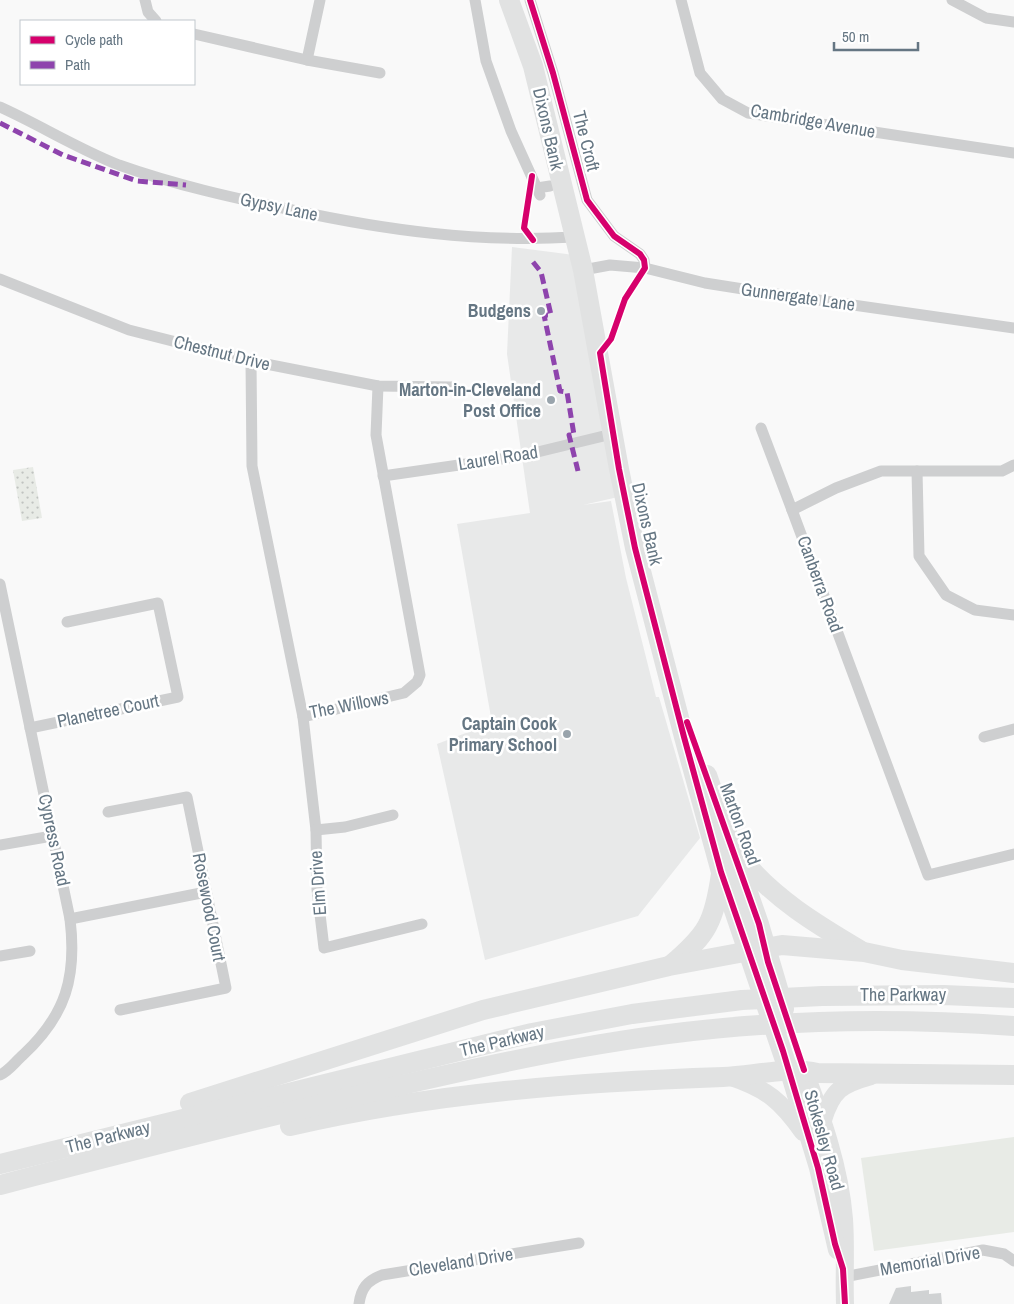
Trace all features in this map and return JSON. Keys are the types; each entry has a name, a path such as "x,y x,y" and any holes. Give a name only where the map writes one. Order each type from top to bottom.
{"highway":[{"name":"Dixons Bank","path":"509,0 533,66 583,270 612,434 635,548 676,700"},
{"name":"Marton Road","path":"676,700 692,733 716,823 733,849 759,924 759,956"},
{"name":"Stokesley Road","path":"716,823 721,872 759,956 797,1071"},
{"path":"733,849 771,891 796,910 864,952"},
{"path":"669,966 697,943 708,928 715,910 721,872"},
{"path":"78,1145 132,1119 219,1095 307,1064 483,1010 669,966 759,956 782,945 864,952 902,960 1014,973"},
{"name":"The Parkway","path":"0,1164 532,1034 632,1014 742,1000 822,996 944,995 1014,998"},
{"name":"The Parkway","path":"0,1184 378,1091 525,1058 604,1043 758,1025 825,1022 912,1021 1014,1026"},
{"path":"103,1159 222,1141 323,1118 400,1104 607,1081 729,1077 797,1071 817,1073 1014,1075"}],"main road":[{"name":"Stokesley Road","path":"797,1071 822,1120 844,1219 845,1304"},
{"name":"Stokesley Road","path":"797,1071 812,1145 844,1273"},
{"path":"822,1120 837,1090 844,1085 881,1073"},
{"path":"729,1077 752,1084 774,1096 786,1108 812,1145"}],"street":[{"path":"145,0 148,12 155,20"},
{"path":"307,60 320,0"},
{"path":"475,0 486,61 511,131 538,192 550,186"},
{"name":"The Croft","path":"530,0 553,73 587,200 614,236 640,254 644,260 645,268"},
{"name":"Cambridge Avenue","path":"680,0 700,74 722,99 748,113 1014,153"},
{"path":"952,0 986,18 1014,22"},
{"path":"195,34 307,60 380,73"},
{"name":"Gypsy Lane","path":"0,107 120,165 235,199 407,232 524,239 574,237"},
{"name":"Gunnergate Lane","path":"583,270 610,265 645,268 705,283 752,291 1014,328"},
{"name":"Chestnut Drive","path":"0,280 129,330 251,361 378,386 452,387"},
{"name":"The Willows","path":"251,361 252,466 303,717 404,693 418,682 420,675 376,435 378,386"},
{"name":"Canberra Road","path":"761,428 928,875 1014,854"},
{"name":"Laurel Road","path":"383,476 521,456 612,434"},
{"path":"792,510 836,488 880,471 1002,471 1014,465"},
{"path":"917,471 919,556 935,580 946,595 975,610 1014,615"},
{"name":"Cypress Road","path":"0,584 6,638 30,728 70,919 72,970 62,1005 40,1039 0,1075"},
{"name":"Planetree Court","path":"30,728 178,696 158,602 67,622"},
{"name":"Elm Drive","path":"303,717 316,830 317,889 324,948 422,924"},
{"path":"984,736 1014,729"},
{"name":"Rosewood Court","path":"108,812 188,798 226,988 120,1010"},
{"path":"316,830 345,828 393,815"},
{"path":"0,845 52,836"},
{"path":"70,919 206,892"},
{"path":"0,956 30,951"},
{"name":"Cleveland Drive","path":"360,1304 360,1295 365,1285 371,1279 382,1275 579,1243"},
{"name":"Memorial Drive","path":"844,1273 983,1250 1004,1254 1014,1261"}],"shaded area":[{"name":"Captain Cook Primary School","path":"512,247 582,256 627,495 583,505 611,501 626,578 656,697 659,697 700,838 638,916 485,960 437,744 492,723 457,524 530,513 507,354"},
{"path":"33,467 42,518 22,521 13,470"},
{"path":"1014,1137 1014,1232 874,1251 861,1158"}],"building":[{"path":"911,1286 911,1292 929,1290 929,1294 941,1293 942,1304 889,1304 896,1288"}],"marked path":[{"path":"0,123 63,155 137,181 186,185"},
{"path":"533,262 541,272 551,315 544,315 560,391 567,392 574,435 569,435 578,471"}],"cycle path":[{"path":"530,0 553,73 587,200 614,236 640,254 644,260 645,268 625,299 611,339 600,353 619,469 635,548 721,872 783,1051 818,1168 835,1244 843,1269 845,1304"},
{"path":"532,176 524,228 533,240"},
{"path":"687,722 759,924 768,962 804,1070"}],"place":[{"name":"Budgens","path":"541,311"},
{"name":"Marton-in-Cleveland Post Office","path":"551,400"},
{"name":"Captain Cook Primary School","path":"567,734"}]}
